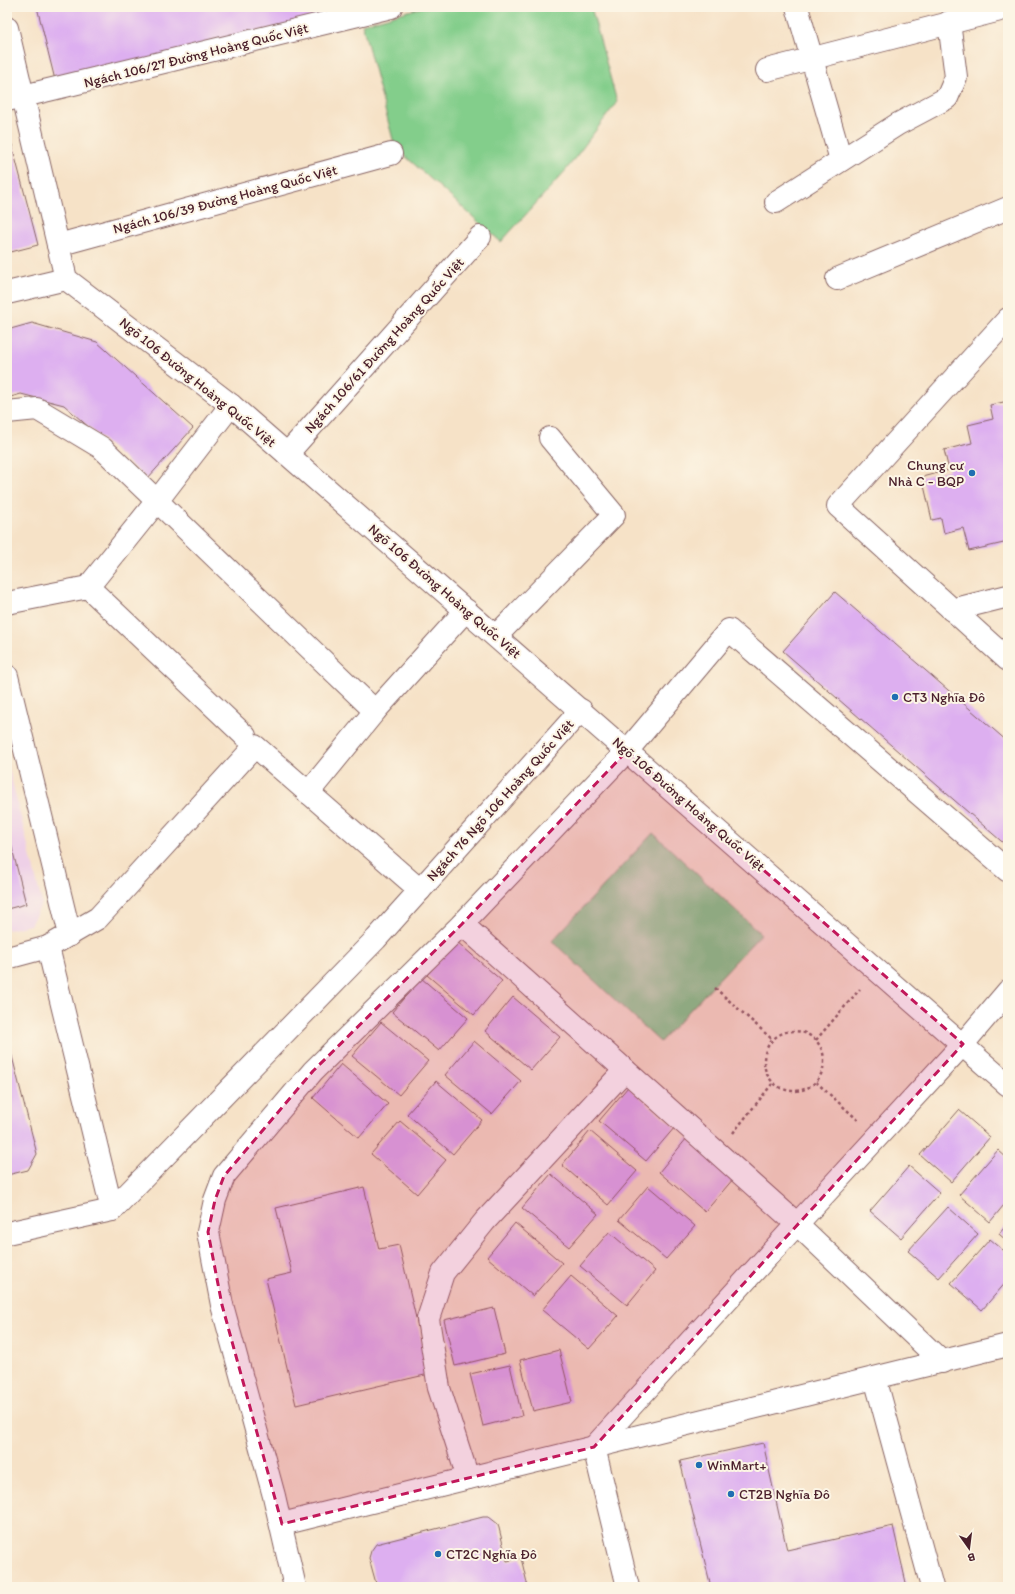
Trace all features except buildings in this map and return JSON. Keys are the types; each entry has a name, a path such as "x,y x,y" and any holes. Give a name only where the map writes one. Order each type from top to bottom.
{"street":[{"name":"Ngách 106/27 Đường Hoàng Quốc Việt","path":"15,98 362,11 391,7"},
{"path":"797,7 841,160"},
{"path":"767,70 1008,8"},
{"path":"776,202 898,124 947,98 956,77 950,22"},
{"path":"7,28 15,98 58,245 66,279 7,293"},
{"name":"Ngách 106/39 Đường Hoàng Quốc Việt","path":"58,245 391,154"},
{"path":"838,279 1008,208"},
{"name":"Ngách 106/61 Đường Hoàng Quốc Việt","path":"287,454 480,237"},
{"name":"Ngõ 106 Đường Hoàng Quốc Việt","path":"66,279 231,405 963,1044 1008,1085"},
{"path":"1008,319 838,506 1008,660"},
{"path":"7,603 88,587 157,502 231,405"},
{"path":"7,412 37,409 102,448 375,711"},
{"path":"496,636 614,515 550,438"},
{"path":"88,587 250,741 420,890"},
{"path":"952,610 1008,596"},
{"path":"308,793 375,711 466,610"},
{"path":"295,1587 282,1524 222,1305 208,1232 215,1200 224,1176 313,1071 462,924 627,750 729,630 1008,871"},
{"path":"7,676 70,934"},
{"name":"Ngách 76 Ngõ 106 Hoàng Quốc Việt","path":"112,1210 376,939 581,710"},
{"path":"7,958 48,947 98,918 250,741"},
{"path":"462,924 797,1224 942,1362"},
{"path":"7,1233 112,1210 48,947"},
{"path":"594,1447 963,1044 1008,991"},
{"path":"468,1478 439,1388 428,1318 443,1273 486,1221 624,1070"},
{"path":"282,1524 1008,1345"},
{"path":"875,1378 932,1587"},
{"path":"594,1447 628,1587"}],"path":[{"path":"816,1040 877,969"},
{"path":"716,988 772,1040"},
{"path":"796,1031 807,1034 816,1040 822,1048 825,1058 824,1069 812,1086 802,1091 792,1092 781,1090 772,1084 766,1074 763,1064 764,1054 768,1044 772,1040 786,1032 796,1031"},
{"path":"816,1082 877,1137"},
{"path":"717,1152 772,1084"}],"highlighted area":[{"path":"627,751 963,1044 594,1447 282,1524 222,1305 208,1232 215,1200 224,1176 313,1071 462,924"}],"shaded area":[{"path":"7,761 42,903 30,925 7,930"}],"green space":[{"path":"423,7 591,7 617,102 566,170 501,242 395,147 362,24"},
{"path":"653,833 761,934 660,1042 552,941"}],"place":[{"name":"Chung cư Nhà C - BQP","path":"972,473"},
{"name":"CT3 Nghĩa Đô","path":"895,697"},
{"name":"WinMart+","path":"699,1465"},
{"name":"CT2B Nghĩa Đô","path":"731,1494"},
{"name":"CT2C Nghĩa Đô","path":"438,1554"}]}
